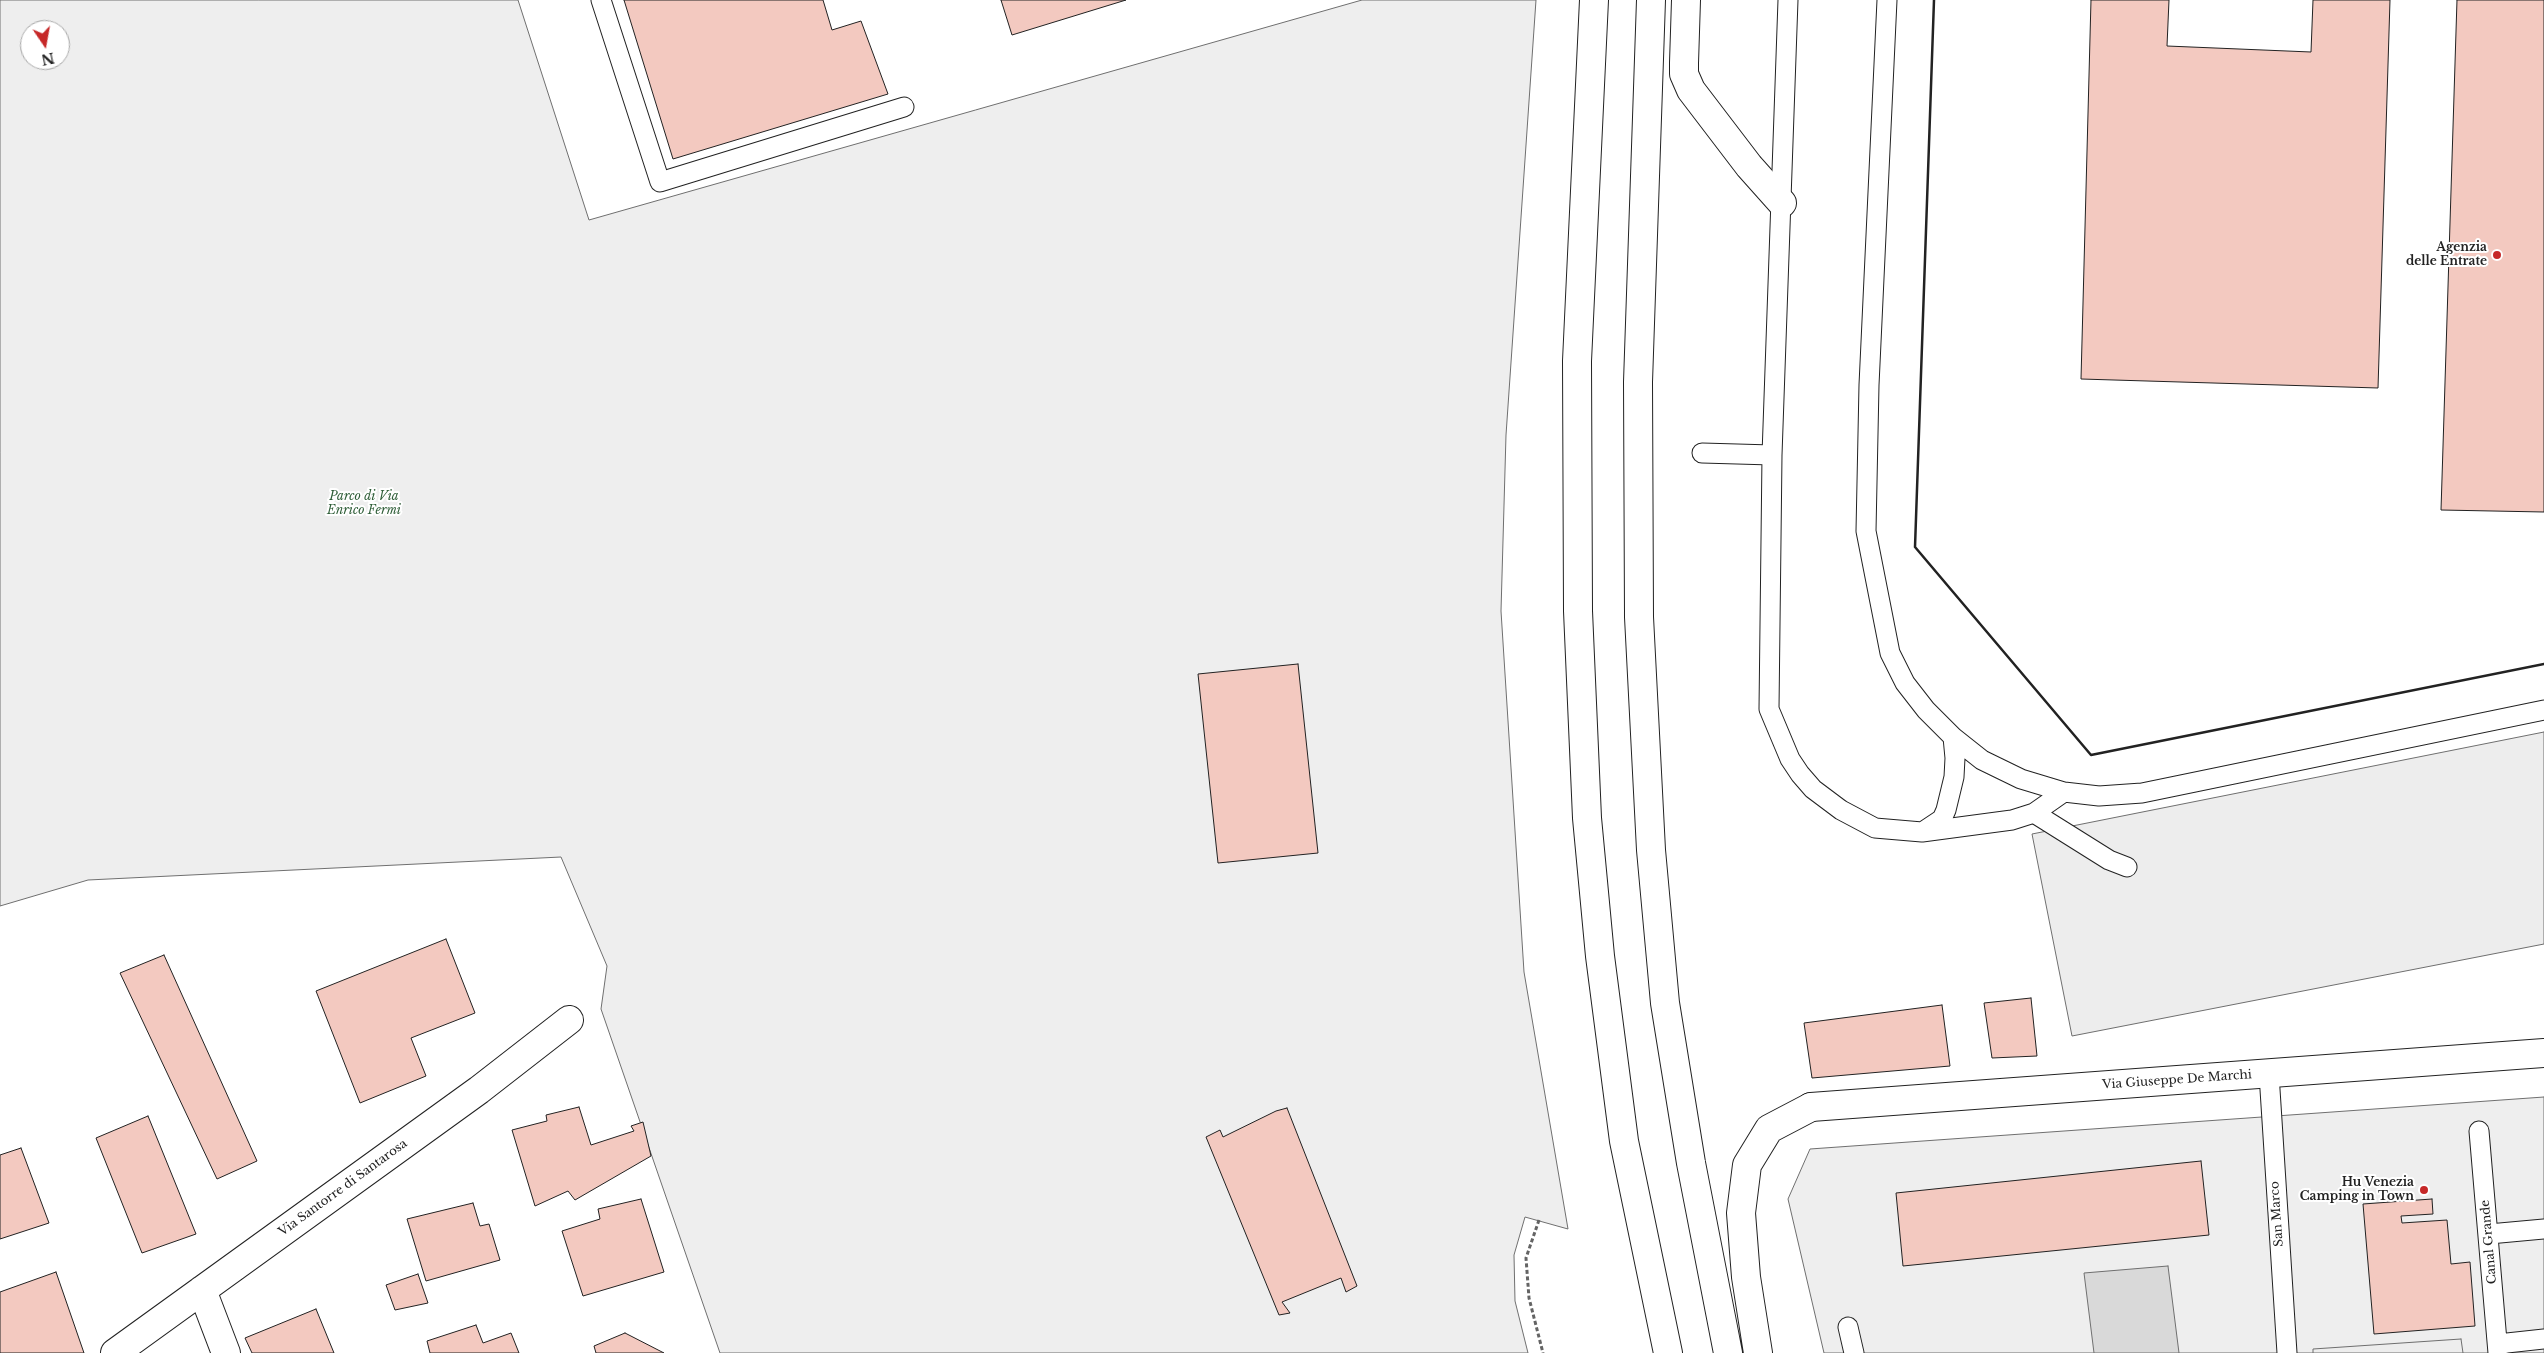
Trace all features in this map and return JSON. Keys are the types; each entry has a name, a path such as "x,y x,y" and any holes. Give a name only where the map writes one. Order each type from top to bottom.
{"main road":[{"path":"1594,0 1577,362 1578,611 1587,818 1600,956 1624,1141 1668,1353"},
{"path":"1651,0 1638,382 1639,617 1651,850 1665,1004 1691,1163 1728,1353"},
{"path":"1686,0 1684,74 1691,90 1750,166 1782,203"},
{"name":"Via Santorre di Santarosa","path":"115,1353 480,1090 569,1020"},
{"name":"Via Giuseppe De Marchi","path":"1758,1353 1746,1277 1741,1213 1747,1165 1769,1129 1810,1107 2544,1053"},
{"path":"202,1290 226,1353"}],"lane":[{"path":"601,0 660,182 904,107"},
{"path":"1788,0 1772,455 1769,709 1790,759 1813,789 1841,810 1874,828 1922,832 2012,820 2034,813 2064,792"},
{"path":"1887,0 1869,384 1866,531 1890,653 1905,682 1926,710 1982,760 2021,778 2064,792 2099,796 2142,793 2544,710"},
{"path":"1702,453 1772,455"},
{"path":"1922,832 1942,819 1946,810 1954,777 1956,758 1953,736"},
{"path":"2034,813 2109,860 2127,867"},
{"name":"San Marco","path":"2269,1074 2288,1353"},
{"name":"Canal Grande","path":"2479,1131 2498,1348"},
{"path":"2489,1234 2544,1229"},
{"path":"1848,1328 1854,1353"},
{"path":"2498,1348 2544,1339"}],"path":[{"path":"1539,1220 1526,1258 1529,1298 1543,1353"}],"green space":[{"name":"Parco di Via Enrico Fermi","path":"0,0 518,0 589,220 1362,0 1536,0 1506,435 1501,611 1524,972 1568,1229 1525,1217 1514,1255 1515,1301 1528,1353 720,1353 601,1009 607,966 561,857 88,880 0,906"},
{"name":"Hu Venezia Camping in Town","path":"2544,1097 2544,1353 1824,1353 1788,1199 1810,1149"}],"shaded area":[{"path":"2544,732 2544,944 2072,1036 2032,834"},
{"path":"2168,1266 2179,1353 2094,1353 2084,1273"},
{"path":"2461,1339 2463,1353 2313,1353 2313,1349"}],"building":[{"path":"624,0 823,0 832,30 861,21 888,94 673,159"},
{"path":"1001,0 1126,0 1012,35"},
{"path":"2091,0 2169,0 2167,46 2311,52 2313,0 2390,0 2378,388 2081,379"},
{"name":"Agenzia delle Entrate","path":"2457,0 2544,0 2544,512 2441,510"},
{"path":"1298,664 1318,853 1218,863 1198,674"},
{"path":"446,939 475,1013 411,1038 426,1076 360,1103 316,991"},
{"path":"164,955 257,1161 217,1179 120,973"},
{"path":"2031,998 2037,1056 1992,1058 1984,1003"},
{"path":"1942,1005 1950,1066 1812,1078 1804,1023"},
{"path":"579,1107 591,1145 634,1131 631,1126 643,1122 651,1156 575,1200 568,1191 535,1206 512,1130 547,1121 546,1115"},
{"path":"1287,1108 1357,1286 1346,1292 1341,1278 1282,1302 1290,1313 1279,1315 1206,1137 1220,1130 1223,1137 1276,1111"},
{"path":"148,1116 196,1234 142,1253 96,1138"},
{"path":"21,1148 49,1223 0,1239 0,1155"},
{"path":"2201,1161 2209,1235 1903,1266 1896,1193"},
{"path":"641,1199 664,1272 583,1296 562,1231 600,1219 598,1209"},
{"path":"2432,1199 2433,1214 2401,1216 2402,1223 2447,1220 2451,1264 2470,1262 2475,1326 2374,1334 2363,1204"},
{"path":"473,1203 480,1226 489,1224 500,1260 426,1281 407,1219"},
{"path":"56,1272 84,1353 0,1353 0,1292"},
{"path":"418,1274 428,1303 395,1310 386,1285"},
{"path":"316,1309 334,1353 252,1353 245,1338"},
{"path":"476,1325 483,1343 511,1333 519,1353 430,1353 427,1341"},
{"path":"625,1333 664,1353 596,1353 594,1346"}],"wall":[{"path":"1934,0 1915,547 2091,755 2544,664"}],"place":[{"name":"Agenzia delle Entrate","path":"2497,255"},
{"name":"Hu Venezia Camping in Town","path":"2424,1190"}]}
